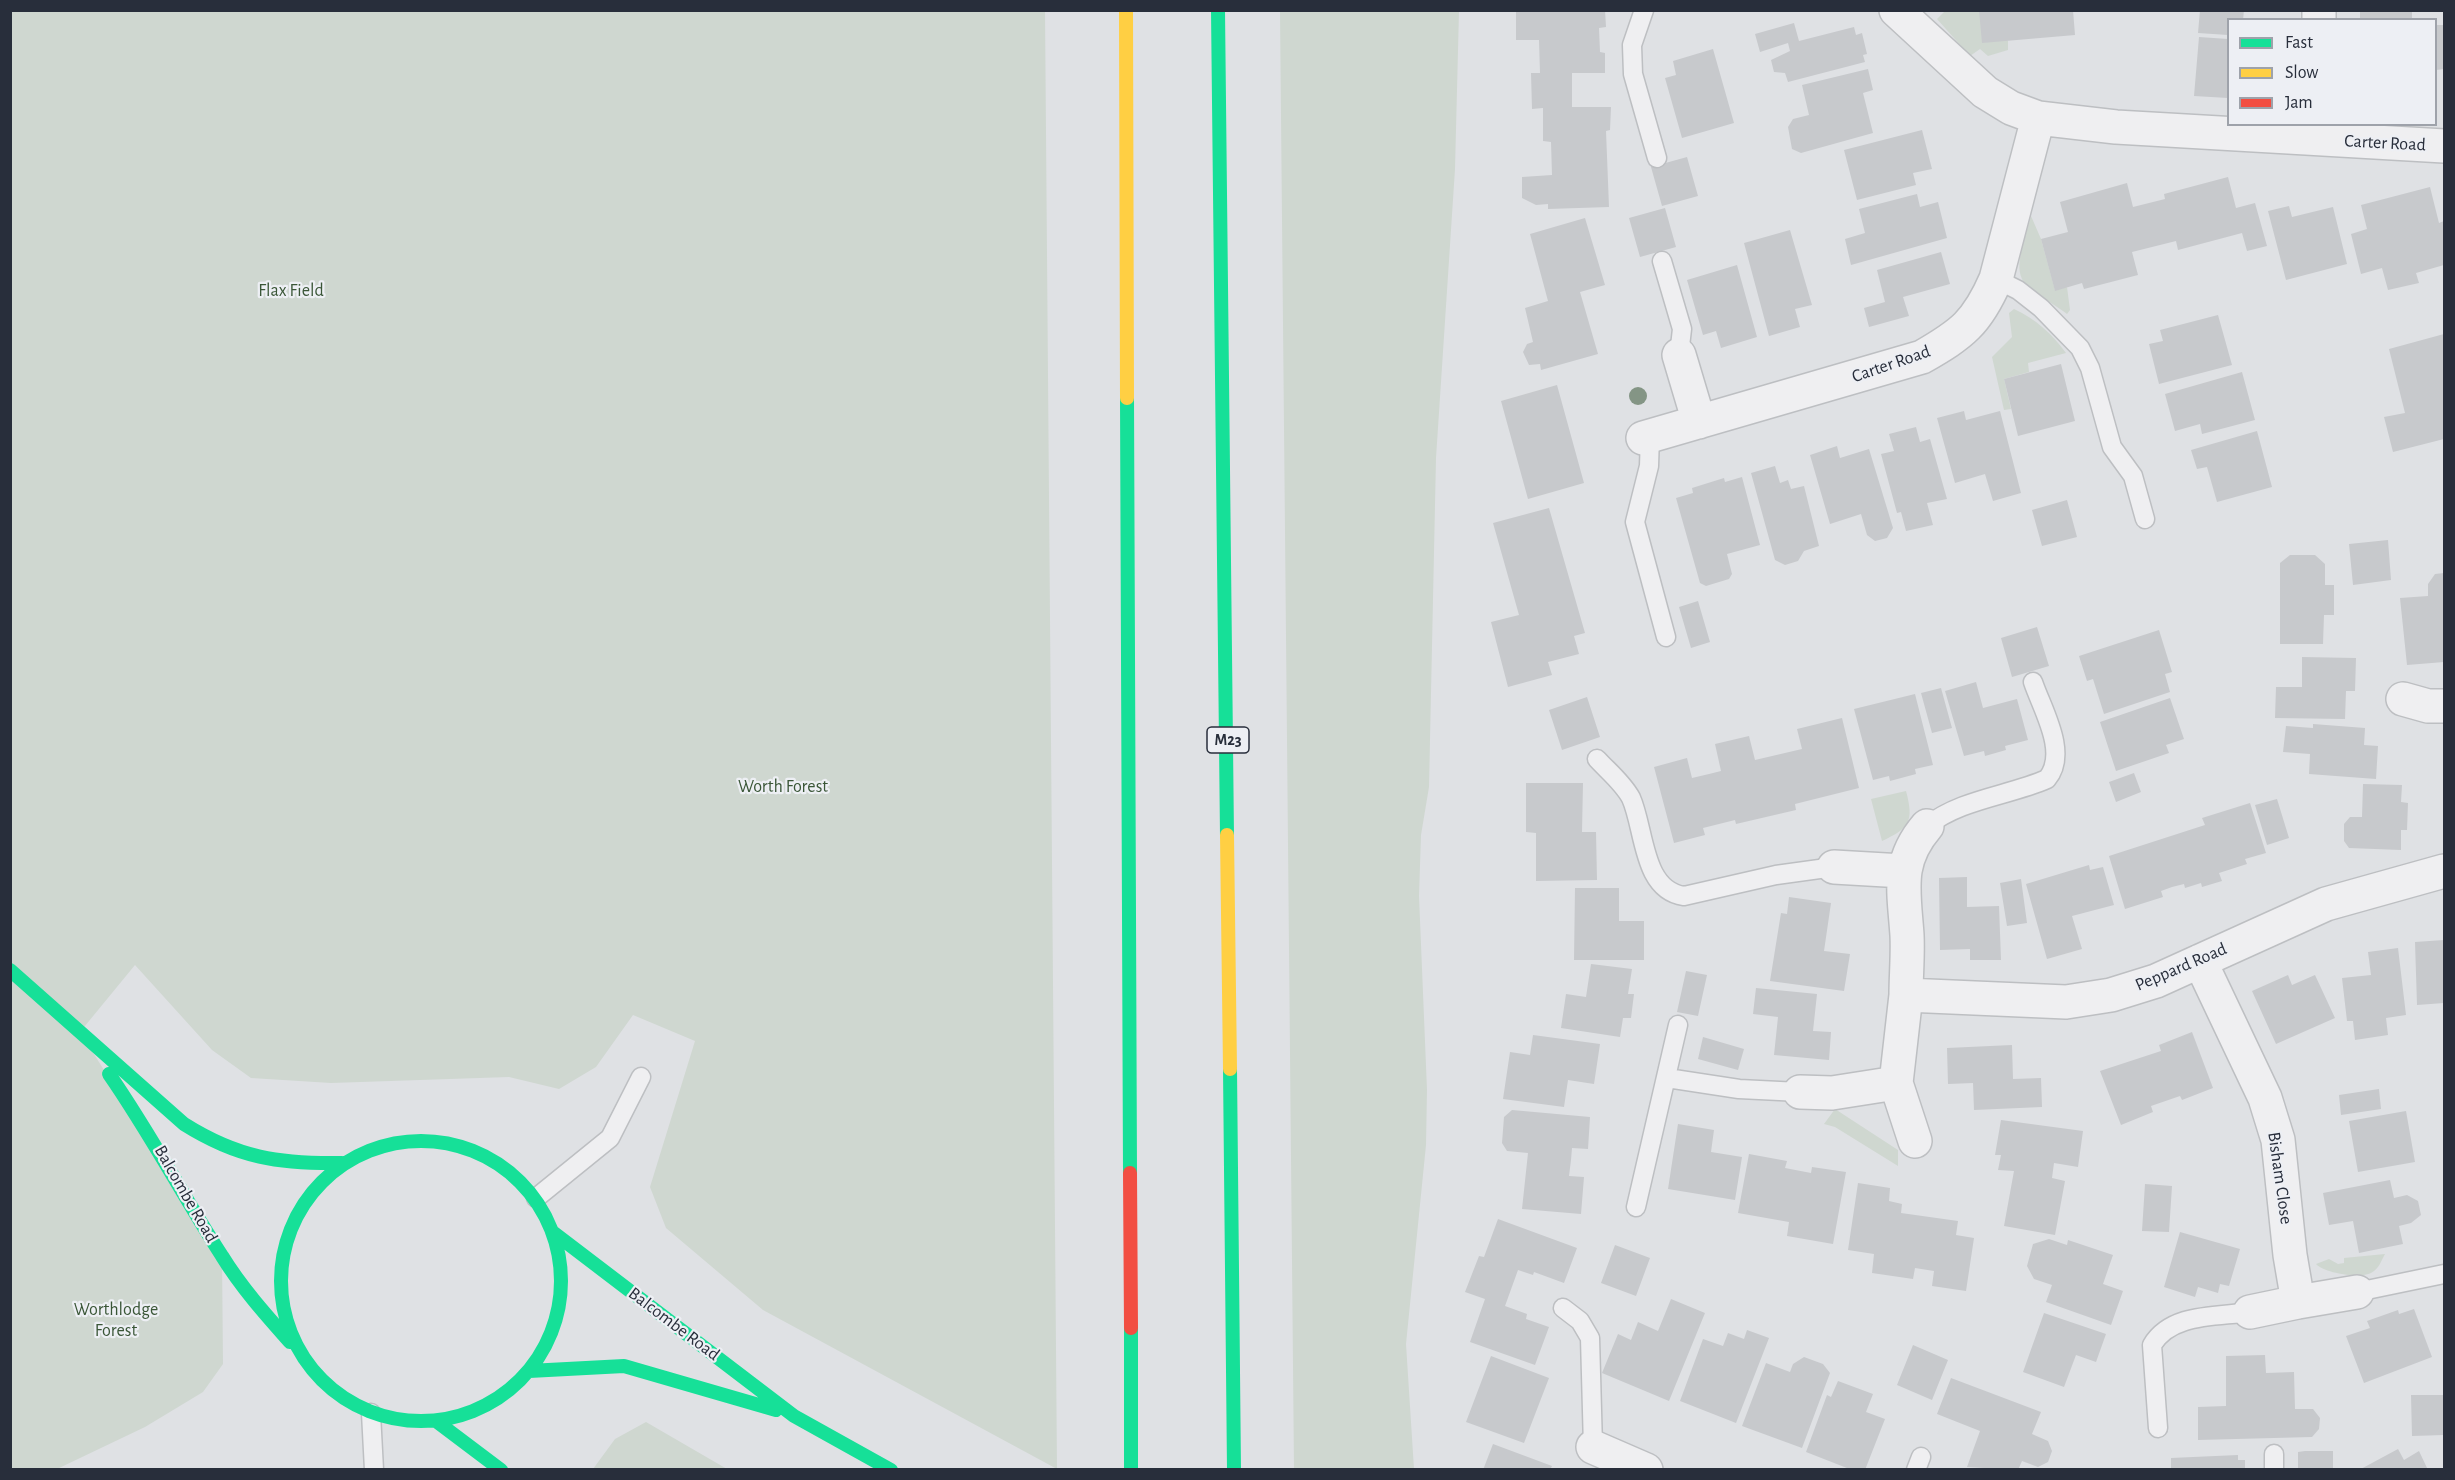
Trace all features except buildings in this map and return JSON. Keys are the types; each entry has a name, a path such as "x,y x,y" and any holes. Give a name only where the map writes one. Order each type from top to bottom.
{"main road":[{"path":"1126,10 1131,1470"},
{"name":"M23","path":"1218,10 1234,1470"},
{"name":"Balcombe Road","path":"10,970 184,1124 209,1141 266,1162 296,1165 342,1163"},
{"name":"Balcombe Road","path":"79,1032 146,1127 222,1257 253,1300 330,1389 371,1413 403,1420 436,1421 471,1412 502,1395 529,1371 554,1329 562,1281 554,1233"},
{"path":"299,1352 283,1313 280,1271 284,1250 289,1230 310,1194 342,1163 382,1145 424,1139 467,1147 505,1168 536,1198 554,1233"},
{"name":"Balcombe Road","path":"554,1233 794,1416 891,1470"},
{"name":"Balcombe Road","path":"529,1371 624,1366 794,1416"},
{"path":"436,1421 501,1470"}],"street":[{"name":"Carter Road","path":"1896,10 1985,92 2011,108 2038,118 2116,127 2314,132 2445,146"},
{"name":"Carter Road","path":"1646,437 1922,357 1960,335 1986,303 1996,279 2038,118"},
{"path":"1679,355 1699,422"},
{"path":"2403,699 2428,706 2445,706"},
{"path":"1915,1142 1896,1083 1906,996 1907,937 1904,871 1914,842 1927,826"},
{"path":"1834,867 1904,871"},
{"name":"Peppard Road","path":"1906,996 2066,1002 2111,995 2134,988 2326,904 2445,871"},
{"name":"Bisham Close","path":"2200,960 2265,1098 2278,1140 2290,1255 2298,1302"},
{"path":"1800,1092 1832,1093 1896,1083"},
{"path":"2250,1312 2357,1292"},
{"path":"1593,1448 1646,1470"}],"lane":[{"path":"1644,10 1632,45 1633,74 1657,158"},
{"path":"1662,261 1682,329 1679,355"},
{"path":"1996,279 2018,290 2041,308 2080,348 2090,368 2112,447 2133,476 2145,519"},
{"path":"1646,437 1649,466 1635,522 1666,637"},
{"path":"1927,826 1941,815 1958,808 2047,779 2054,771 2055,746 2033,682"},
{"path":"1597,759 1630,796 1659,881 1673,894 1684,896 1776,875 1834,867"},
{"path":"1636,1206 1678,1025"},
{"path":"536,1198 610,1138 641,1077"},
{"path":"1667,1078 1738,1089 1800,1092"},
{"path":"2357,1292 2445,1275"},
{"path":"1563,1308 1580,1321 1590,1338 1593,1448"},
{"path":"2158,1428 2152,1345 2158,1335 2180,1321 2250,1312"},
{"path":"371,1413 374,1470"}],"green space":[{"name":"Worth Forest","path":"10,11 1045,11 1057,1469 763,1310 666,1228 650,1187 695,1041 633,1015 596,1067 559,1089 509,1077 331,1083 251,1078 212,1050 135,965 80,1032 222,1257 223,1364 203,1392 145,1427 57,1469 11,1469"},
{"path":"1280,11 1459,11 1455,169 1436,458 1429,787 1421,835 1419,896 1427,1090 1426,1145 1406,1344 1414,1469 1294,1469"},
{"path":"1945,11 1979,11 2008,41 2008,50 1988,56 1980,49 1970,56 1937,19"},
{"path":"2031,216 2041,239 2055,290 2067,287 2070,310 2067,314 2033,290 2021,276 2020,259"},
{"path":"2014,309 2043,328 2066,353 2028,363 2029,372 2004,379 2011,409 2004,410 1992,357 2012,337 2009,313"},
{"path":"1906,791 1910,810 1908,822 1899,832 1882,841 1871,799"},
{"path":"1835,1109 1898,1150 1898,1166 1835,1127 1824,1124"},
{"path":"2385,1254 2380,1265 2366,1275 2334,1272 2316,1264 2329,1259 2338,1264 2344,1263 2344,1258"},
{"path":"646,1422 727,1469 593,1469 615,1439"}],"traffic: fast":[{"path":"1218,10 1227,835"},
{"path":"1127,398 1130,1173"},
{"path":"10,970 184,1124 223,1145 260,1157 298,1162 342,1163"},
{"path":"1230,1069 1234,1470"},
{"path":"109,1074 229,1267 254,1301 290,1342"},
{"path":"421,1141 448,1144 475,1152 499,1164 520,1182 538,1203 550,1227 558,1254 561,1281 558,1308 550,1335 538,1359 520,1380 499,1398 475,1410 448,1418 421,1421 394,1418 367,1410 343,1398 322,1380 304,1359 292,1335 284,1308 281,1281 284,1254 292,1227 304,1203 322,1182 343,1164 367,1152 394,1144 421,1141"},
{"path":"554,1233 794,1416 891,1470"},
{"path":"1131,1328 1131,1470"},
{"path":"529,1371 624,1366 776,1410"},
{"path":"436,1421 501,1470"}],"traffic: slow":[{"path":"1126,10 1127,398"},
{"path":"1227,835 1230,1069"}],"traffic: jam":[{"path":"1130,1173 1131,1328"}],"park label":[{"name":"Flax Field","path":"291,291"},
{"name":"Worthlodge Forest","path":"116,1320"}]}
